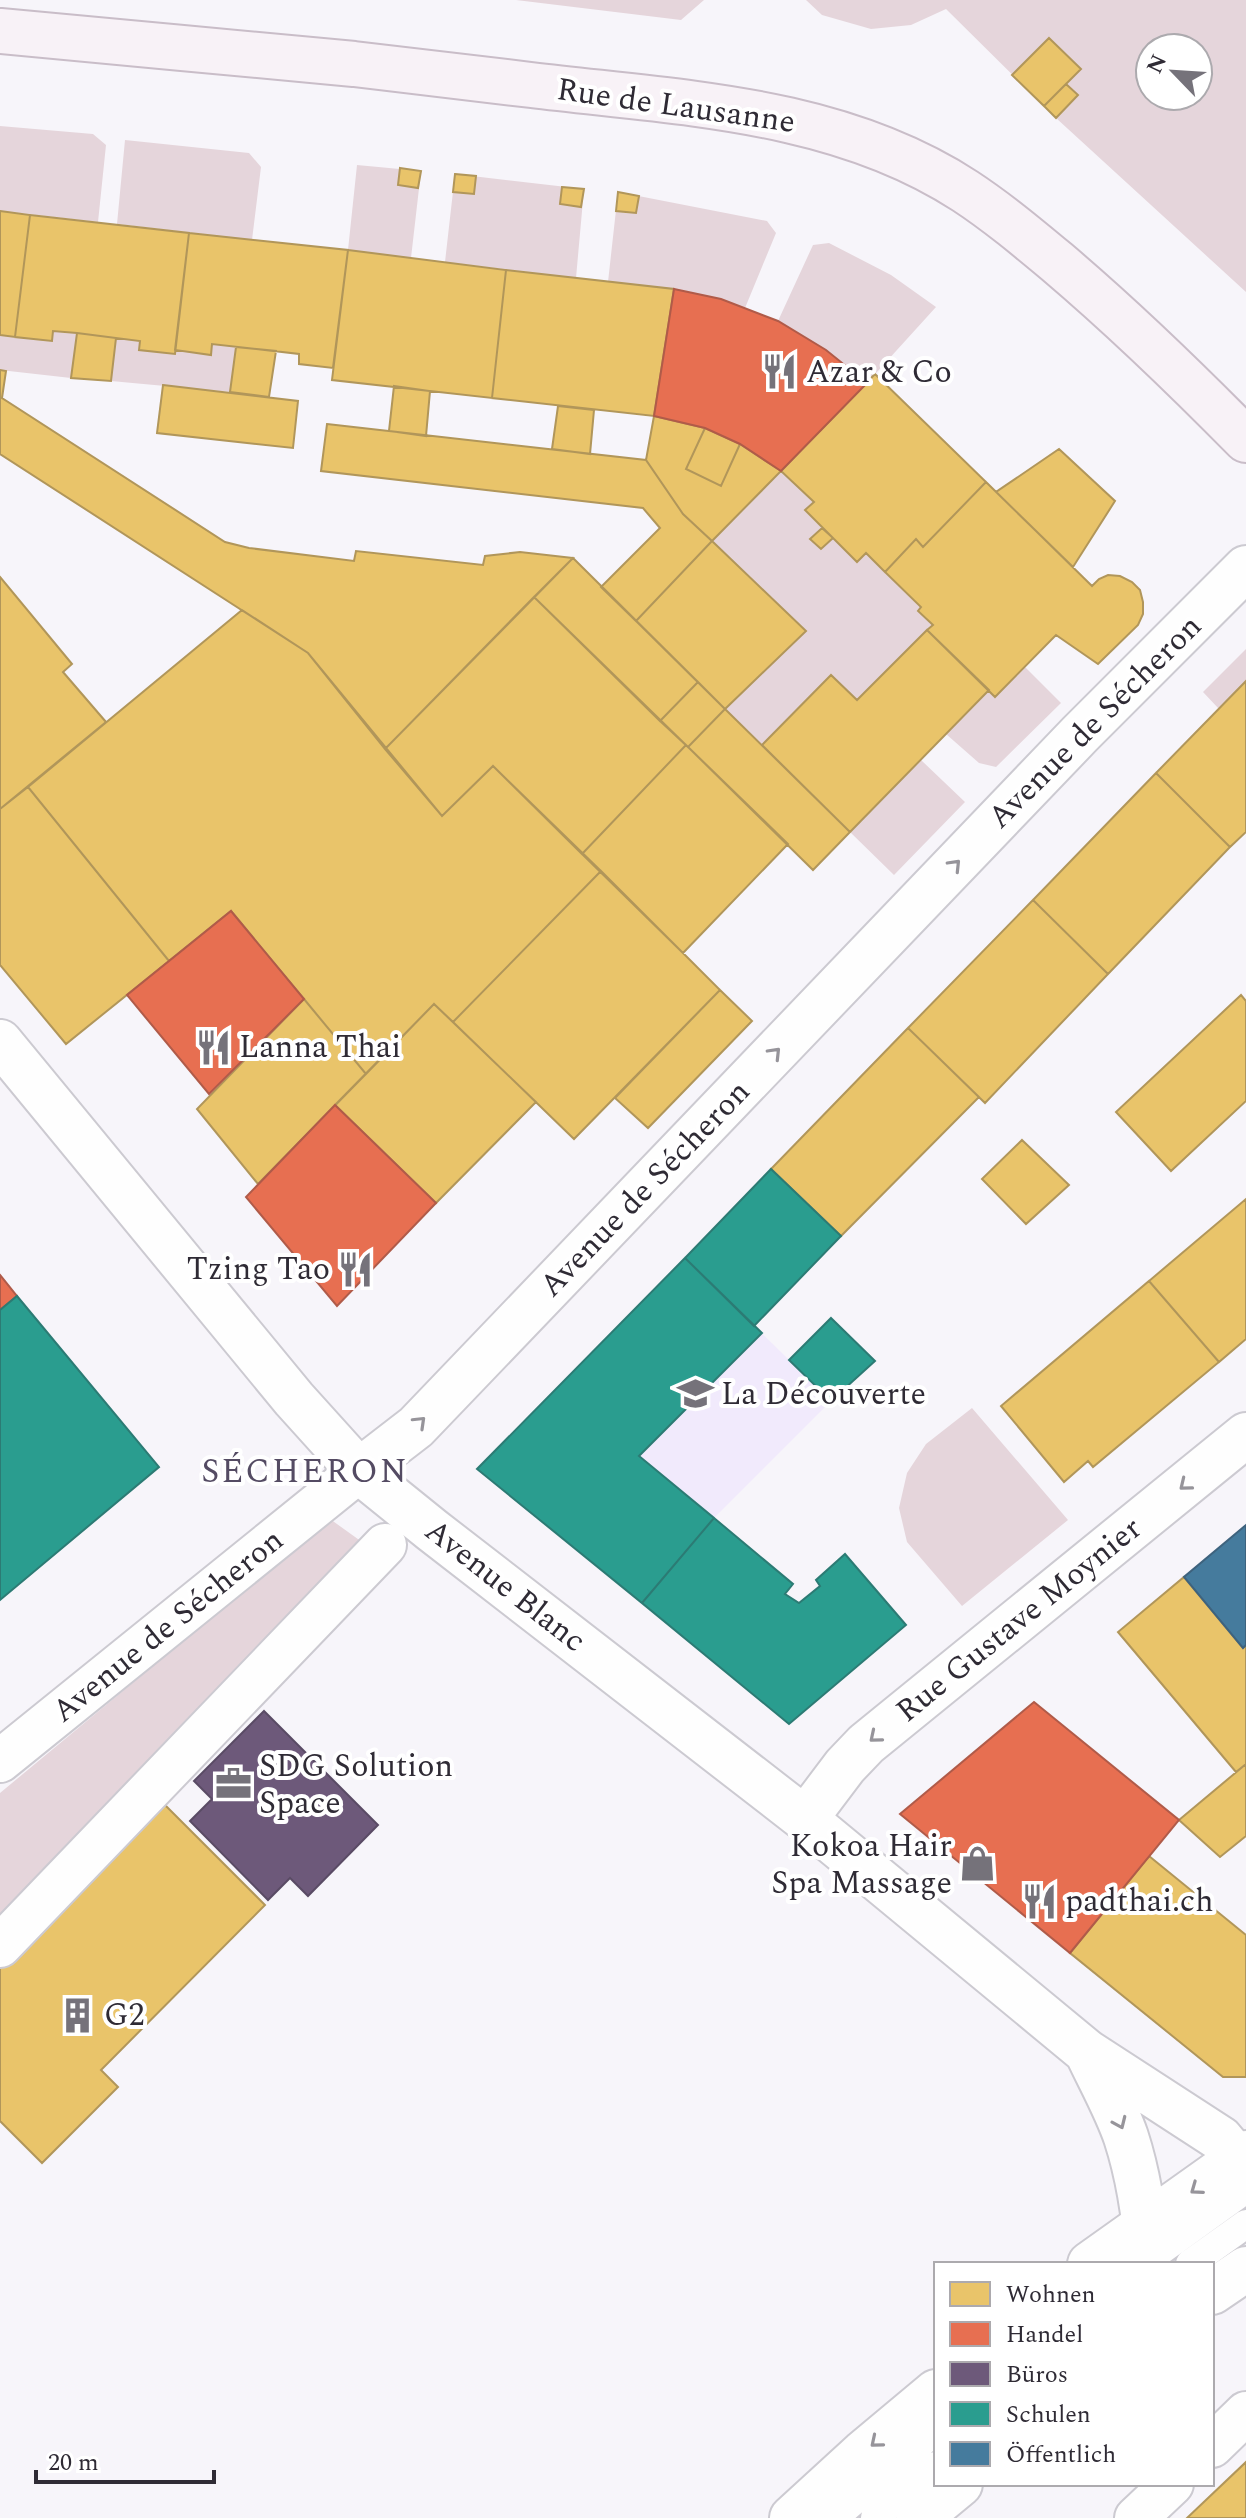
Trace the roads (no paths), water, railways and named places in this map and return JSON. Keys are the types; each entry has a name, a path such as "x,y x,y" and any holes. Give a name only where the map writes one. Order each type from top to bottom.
{"main road":[{"name":"Rue de Lausanne","path":"0,31 353,64 705,106 830,129 886,150 964,190 1023,234 1136,332 1246,440"}],"street":[{"name":"Avenue de Sécheron","path":"0,1761 416,1427 1080,734 1246,568"},
{"name":"Avenue Blanc","path":"0,1042 294,1399 359,1471 805,1819 1087,2052 1221,2139 1244,2167"},
{"name":"Rue Gustave Moynier","path":"805,1819 845,1766 866,1744 1246,1435"},
{"path":"0,1946 385,1545"},
{"name":"Avenue Blanc","path":"1087,2052 1125,2134 1157,2253"},
{"path":"1102,2262 1157,2253 1244,2167"},
{"path":"1214,2291 1246,2269"},
{"path":"792,2518 934,2394"},
{"path":"1214,2444 1246,2413"},
{"path":"919,2518 958,2486"},
{"path":"1136,2518 1170,2486"}],"lane":[{"path":"1157,2253 1246,2224"},
{"path":"834,2518 934,2432"},
{"path":"875,2518 934,2468"}],"place":[{"name":"Azar & Co","path":"780,372"},
{"name":"Lanna Thai","path":"213,1047"},
{"name":"Tzing Tao","path":"356,1269"},
{"name":"La Découverte","path":"695,1394"},
{"name":"SDG Solution Space","path":"233,1784"},
{"name":"Kokoa Hair Spa Massage","path":"978,1864"},
{"name":"padthai.ch","path":"1039,1901"},
{"name":"G2","path":"78,2015"}],"district":[{"name":"SÉCHERON","path":"305,1472"}]}
